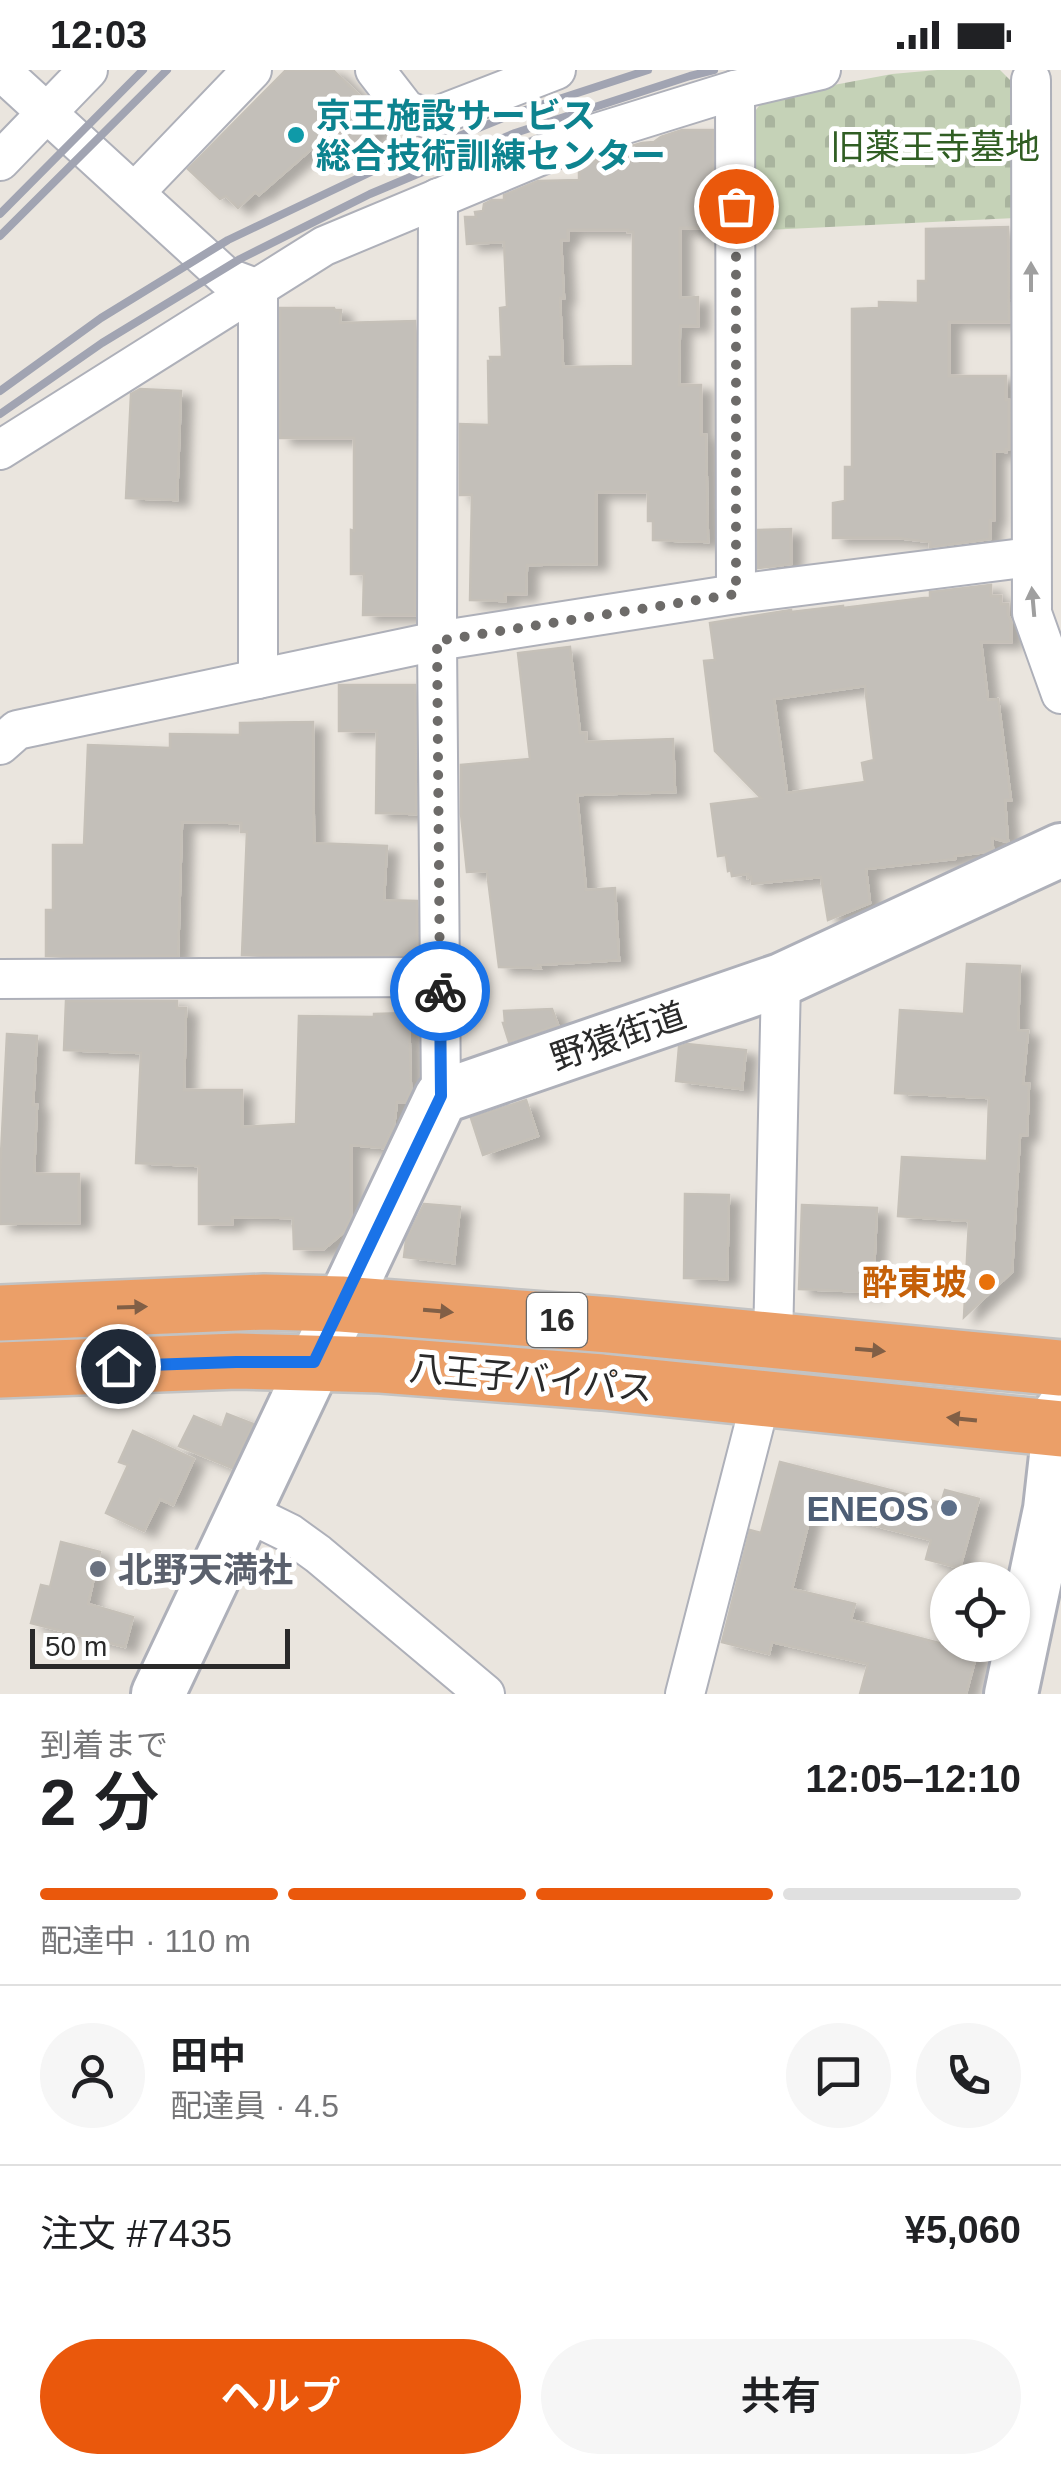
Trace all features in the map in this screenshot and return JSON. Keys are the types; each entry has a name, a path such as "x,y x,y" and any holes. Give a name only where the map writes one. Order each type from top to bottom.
{"highway":[{"name":"八王子バイパス","path":"0,1312 264,1302 341,1304 1061,1368"},
{"name":"八王子バイパス","path":"0,1370 314,1362 602,1382 1060,1423"}],"street":[{"path":"0,70 226,278 258,289"},
{"path":"0,161 88,70"},
{"path":"135,192 252,70"},
{"path":"374,70 406,110 430,119 556,70"},
{"path":"0,450 324,246 590,135 735,90 821,70"},
{"path":"1037,75 1032,613 1061,694"},
{"path":"735,90 736,594"},
{"path":"158,1694 441,1096 438,198"},
{"path":"258,289 258,679"},
{"path":"0,745 17,730 437,641 736,594 1031,557"},
{"name":"野猿街道","path":"441,1096 781,980 1061,850"},
{"path":"0,979 440,977"},
{"path":"773,1342 781,980"},
{"path":"686,1694 761,1399"},
{"path":"1011,1694 1049,1564 1050,1508 1060,1423"},
{"path":"244,1511 290,1533 318,1554 485,1694"}],"green space":[{"name":"旧薬王寺墓地","path":"1000,70 1015,85 1015,218 749,231 747,122 765,98 892,74"}],"building":[{"name":"京王施設サービス 総合技術訓練センター","path":"286,70 333,70 387,122 352,157 347,152 333,165 315,146 259,195 255,192 238,208 226,196 220,199 188,169"},
{"path":"682,130 713,130 713,224 707,224 707,228 680,228 680,298 698,297 698,326 680,326 679,385 701,385 708,542 653,540 653,521 648,521 648,492 596,492 596,564 527,565 526,594 505,594 505,601 470,600 472,495 460,495 460,424 489,425 488,361 490,357 502,357 500,308 507,307 504,242 467,244 465,217 476,217 475,212 483,211 484,204 504,200 504,195 538,181 579,180 579,164 596,161 596,157 628,157 628,147","holes":["568,230 633,232 633,366 563,367 561,240 568,240"]},
{"path":"1008,227 1009,322 949,322 949,376 1006,376 1009,449 994,451 994,520 990,520 990,539 930,547 930,542 898,538 833,538 833,503 845,501 845,467 852,467 852,309 879,308 879,302 918,303 918,281 926,281 926,229"},
{"path":"280,308 334,308 341,310 340,323 415,321 415,615 363,615 364,574 351,574 354,438 280,438"},
{"path":"140,389 181,391 177,500 126,498 131,394"},
{"path":"791,529 791,564 758,568 758,530"},
{"path":"991,585 991,596 1001,596 1001,604 1008,604 1011,642 981,642 988,700 998,699 1011,800 1005,800 1008,842 992,838 993,849 985,852 866,869 870,903 828,920 821,877 752,884 748,874 732,876 726,855 718,856 711,804 761,798 715,751 704,661 715,660 710,623 791,610 930,598 930,592","holes":["865,686 874,760 862,763 865,782 787,793 774,699"]},
{"path":"570,647 580,733 586,733 586,742 673,739 675,792 577,795 586,890 615,888 619,960 538,965 540,968 499,967 487,871 467,872 461,765 530,759 518,653"},
{"path":"339,685 415,685 416,814 376,813 377,731 339,731"},
{"path":"313,722 314,843 387,846 384,900 417,901 417,955 242,955 247,832 241,832 241,823 182,822 178,956 46,956 46,910 53,910 53,845 84,845 88,745 170,748 170,734 240,735 240,723"},
{"path":"967,964 1020,966 1018,1030 1028,1031 1023,1084 1029,1084 1027,1135 1020,1135 1012,1272 964,1317 969,1221 898,1216 902,1157 987,1161 989,1098 895,1093 900,1010 964,1014"},
{"path":"66,1001 177,1001 177,1008 186,1008 184,1090 242,1090 242,1127 296,1124 299,1016 374,1017 409,1013 411,1091 405,1102 397,1102 394,1126 383,1148 351,1145 351,1217 344,1232 324,1249 294,1249 293,1218 232,1217 232,1224 199,1224 199,1166 136,1163 141,1053 64,1050"},
{"path":"552,1009 558,1025 509,1042 504,1011"},
{"path":"7,1034 37,1036 34,1172 79,1174 79,1223 0,1224"},
{"path":"687,1044 746,1050 742,1089 676,1081 679,1047"},
{"path":"526,1100 538,1136 483,1155 471,1118"},
{"path":"685,1194 729,1195 727,1279 684,1278"},
{"path":"424,1204 460,1207 454,1263 404,1257 406,1240"},
{"path":"802,1205 877,1208 873,1292 799,1289"},
{"path":"227,1414 253,1424 232,1468 179,1446 194,1416 222,1428"},
{"path":"133,1431 194,1459 173,1505 160,1499 144,1531 106,1513 128,1465 119,1462"},
{"path":"780,1462 941,1503 945,1490 979,1499 962,1562 926,1559 931,1540 812,1509 792,1589 855,1604 851,1620 930,1641 930,1662 975,1662 966,1694 860,1694 868,1664 772,1642 769,1654 722,1642 750,1530 761,1533"},
{"path":"61,1542 100,1552 88,1604 133,1617 125,1647 31,1623 41,1585 50,1587"}],"railway":[{"path":"0,214 143,70"},
{"path":"0,236 167,70"},
{"path":"0,391 101,318 228,240 373,171 513,114 648,70"},
{"path":"0,414 102,343 240,259 370,194 515,133 714,70"}],"way so far":[{"path":"440,991 437,641 736,594 736,206"}],"place":[{"name":"京王施設サービス 総合技術訓練センター","path":"296,135"},
{"name":"酔東坡","path":"987,1282"},
{"name":"ENEOS","path":"949,1508"},
{"name":"北野天満社","path":"98,1569"}],"route":[{"path":"118,1366 314,1362 441,1096 440,991"}]}
